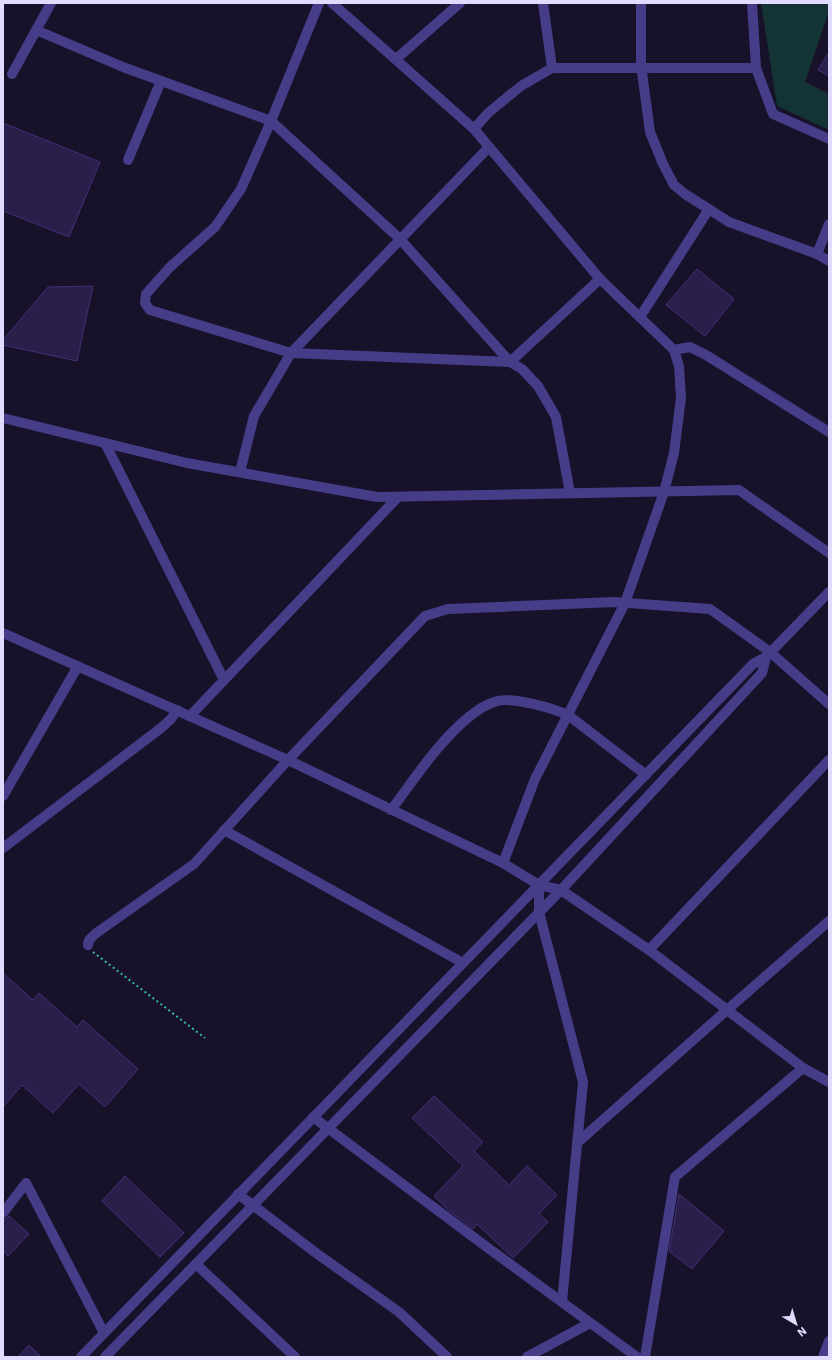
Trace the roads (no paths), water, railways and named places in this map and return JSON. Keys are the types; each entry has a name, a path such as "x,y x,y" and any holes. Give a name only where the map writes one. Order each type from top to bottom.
{"street":[{"path":"12,74 50,3"},
{"path":"319,3 271,121 241,189 215,227 170,267 146,294 145,303 150,310 291,353 510,362 600,279"},
{"path":"332,3 474,129 600,279 674,350 679,366 681,398 674,453 664,492 625,603 535,779 503,863"},
{"path":"396,59 460,3"},
{"path":"543,3 552,68"},
{"path":"641,3 642,68 650,132 663,164 674,184 685,194 729,222 817,254 829,261"},
{"path":"752,3 756,68 773,114 829,139"},
{"path":"36,30 123,67 271,121 400,239 510,362 522,369 538,386 556,417 570,493"},
{"path":"474,129 488,113 516,90 552,68 756,68"},
{"path":"128,160 160,81"},
{"path":"240,472 254,416 291,353 489,147"},
{"path":"640,317 709,209"},
{"path":"817,254 829,224"},
{"path":"674,350 690,347 706,355 829,432"},
{"path":"3,418 187,463 377,498 739,490 829,553"},
{"path":"105,443 224,680"},
{"path":"190,716 398,497"},
{"path":"81,1357 753,664 768,655 829,592"},
{"path":"88,945 95,934 194,864 288,760 425,616 448,609 614,602 710,609 829,704"},
{"path":"3,633 288,760 503,863 539,884 561,890 649,950 803,1068 829,1082"},
{"path":"105,1357 561,890 762,673 768,655"},
{"path":"3,796 78,666"},
{"path":"391,810 441,743 455,728 485,706 498,701 511,700 556,709 568,715 646,775"},
{"path":"3,848 160,728 171,719 177,710"},
{"path":"649,950 829,760"},
{"path":"224,830 463,963"},
{"path":"539,884 539,912 583,1082 562,1302"},
{"path":"577,1143 829,921"},
{"path":"645,1357 675,1177 803,1068"},
{"path":"313,1117 637,1357"},
{"path":"3,1213 26,1183 104,1333"},
{"path":"238,1194 316,1253 399,1312 447,1357"},
{"path":"196,1264 295,1357"},
{"path":"527,1357 590,1323"},
{"path":"823,1357 829,1341"}]}
